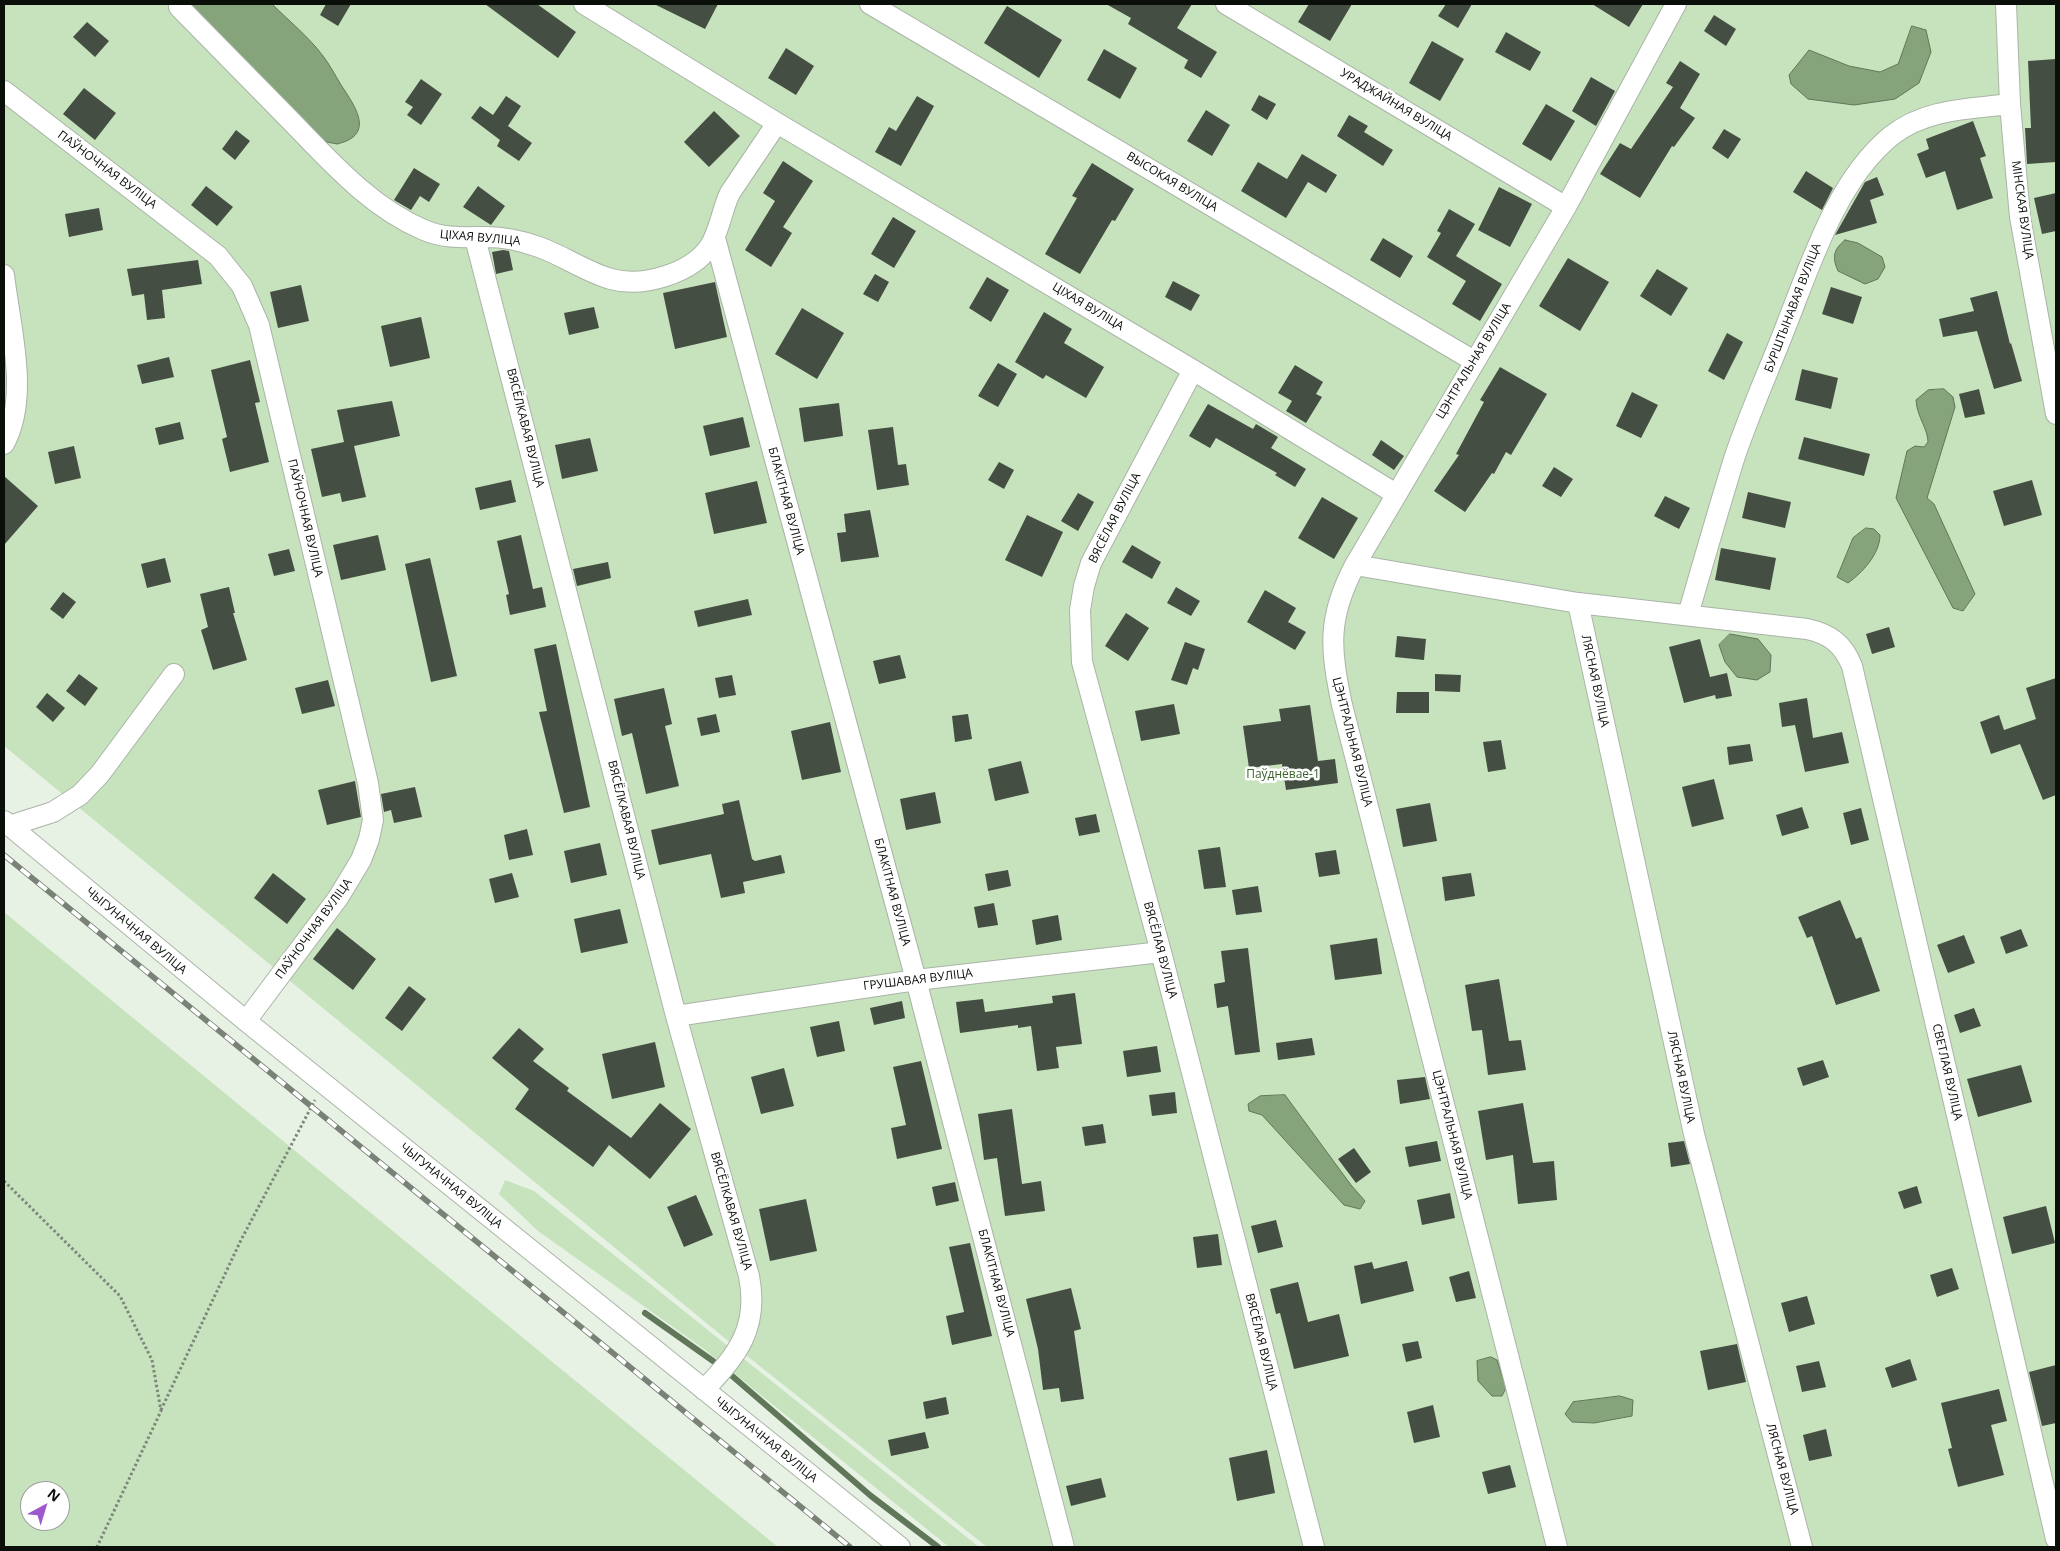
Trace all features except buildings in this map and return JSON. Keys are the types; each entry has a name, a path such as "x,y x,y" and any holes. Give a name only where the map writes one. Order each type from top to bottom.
{"lane":[{"name":"ЦІХАЯ ВУЛІЦА","path":"584,4 777,123 1193,370 1396,494"},
{"name":"ВЫСОКАЯ ВУЛІЦА","path":"870,4 1474,361"},
{"name":"УРАДЖАЙНАЯ ВУЛІЦА","path":"1226,4 1566,207"},
{"name":"ЦЭНТРАЛЬНАЯ ВУЛІЦА","path":"1557,1547 1336,678 1332,652 1335,614 1344,584 1566,207 1676,4"},
{"name":"МІНСКАЯ ВУЛІЦА","path":"2006,4 2010,104 2020,217 2056,414"},
{"name":"ЦІХАЯ ВУЛІЦА","path":"179,7 336,168 371,198 406,222 429,232 456,238 501,238 528,244 599,275 622,281 666,275 685,268 702,255 715,238 724,205 730,193 777,123"},
{"name":"ПАЎНОЧНАЯ ВУЛІЦА","path":"4,91 218,256 242,286 259,325 368,783 373,820 369,839 350,880 246,1021"},
{"name":"БУРШТЫНАВАЯ ВУЛІЦА","path":"1688,614 1735,458 1822,234 1846,191 1875,152 1908,125 1927,116 2010,104"},
{"name":"ВЯСЁЛКАВАЯ ВУЛІЦА","path":"475,238 676,1016 752,1290 750,1322 745,1338 728,1364 704,1390"},
{"name":"БЛАКІТНАЯ ВУЛІЦА","path":"715,238 916,980 1064,1547"},
{"path":"4,275 18,395 14,419 4,444"},
{"name":"ВЯСЁЛАЯ ВУЛІЦА","path":"1193,370 1100,545 1084,586 1080,610 1082,662 1161,952 1314,1547"},
{"name":"СВЕТЛАЯ ВУЛІЦА","path":"1355,564 1578,602 1807,629 1835,640 1842,646 1852,666 2056,1539"},
{"name":"ЛЯСНАЯ ВУЛІЦА","path":"1578,602 1694,1134 1802,1547"},
{"path":"6,823 53,812 86,790 174,674"},
{"name":"ЧЫГУНАЧНАЯ ВУЛІЦА","path":"6,823 246,1021 900,1547"},
{"name":"ГРУШАВАЯ ВУЛІЦА","path":"676,1016 916,980 1161,952"}],"path":[{"path":"97,1547 241,1240 324,1084"},
{"path":"4,1181 120,1296 152,1360 161,1411"}],"green space":[{"name":"Паўднёвае-1","path":"4,4 2056,4 2056,1547 987,1547 727,1340 4,746"},
{"path":"4,912 778,1547 4,1547"},
{"path":"505,1180 534,1191 979,1547 949,1547 704,1349 538,1231 499,1194"}],"shaded area":[{"path":"186,4 272,4 312,42 328,63 356,111 359,127 356,134 349,140 337,144 327,142 317,136"},
{"path":"1912,26 1926,30 1931,52 1919,83 1895,99 1854,105 1808,99 1791,84 1789,75 1809,50 1849,66 1880,72 1898,64"},
{"path":"1845,240 1858,243 1882,257 1885,267 1878,279 1865,284 1838,271 1834,258 1838,247"},
{"path":"1944,389 1953,397 1955,407 1927,498 1934,504 1975,594 1963,611 1953,608 1896,498 1907,451 1915,446 1924,447 1928,442 1916,400 1928,390"},
{"path":"1866,528 1874,529 1880,535 1877,549 1874,556 1859,574 1848,583 1837,577 1853,538"},
{"path":"1730,634 1758,639 1771,655 1770,672 1757,680 1737,677 1725,662 1719,645"},
{"path":"1285,1095 1351,1185 1365,1201 1360,1209 1344,1205 1262,1115 1249,1111 1248,1104 1260,1096"},
{"path":"1491,1357 1497,1360 1506,1388 1502,1396 1492,1396 1478,1381 1477,1361"},
{"path":"1620,1396 1633,1400 1632,1416 1594,1423 1572,1422 1565,1414 1573,1402"}],"waterway":[{"path":"645,1313 713,1361"},
{"path":"731,1375 871,1496 938,1547"}],"railway":[{"path":"4,855 850,1547"}]}
